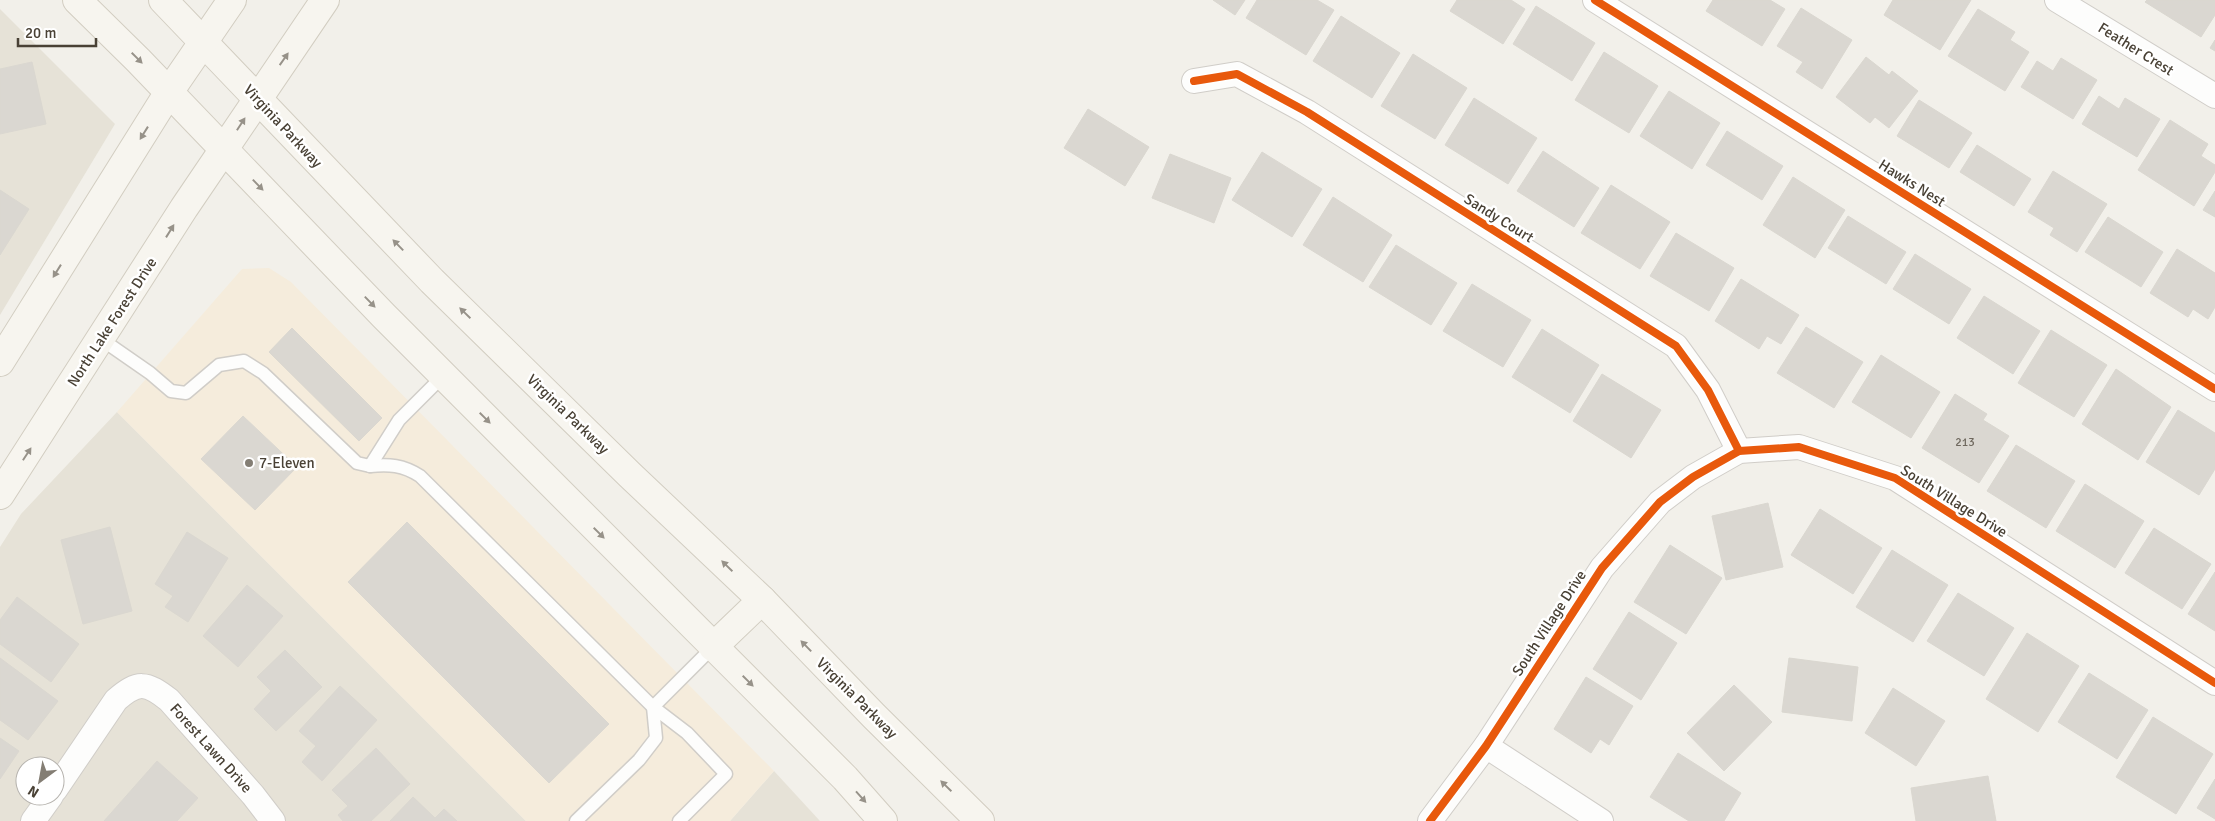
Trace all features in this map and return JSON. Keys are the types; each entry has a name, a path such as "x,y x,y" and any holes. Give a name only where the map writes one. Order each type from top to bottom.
{"main road":[{"path":"77,0 169,92 443,376 845,778 883,821"},
{"name":"Virginia Parkway","path":"163,0 432,280 630,475 762,600 874,716 980,821"},
{"path":"0,362 169,92 232,0"},
{"name":"North Lake Forest Drive","path":"0,494 184,208 325,0"},
{"path":"713,646 762,600"}],"street":[{"name":"Hawks Nest","path":"1595,0 2215,389"},
{"name":"Feather Crest","path":"2057,0 2215,96"},
{"name":"Sandy Court","path":"1194,81 1238,74 1307,112 1676,346 1708,390 1740,451"},
{"name":"South Village Drive","path":"1430,821 1486,746 1607,562 1660,502 1692,477 1740,451 1799,447 1895,478 2215,683"},
{"name":"Forest Lawn Drive","path":"65,775 116,700 129,688 141,684 156,689 169,700 253,795 273,821"},
{"path":"1486,746 1601,821"},
{"path":"33,821 44,806"}],"lane":[{"path":"101,339 150,373 171,391 186,393 219,365 244,361 263,373 357,463 370,466 389,464 408,468 420,476 653,707 687,733 726,774 679,821"},
{"path":"370,466 399,420 443,376"},
{"path":"653,707 713,646"},
{"path":"576,821 639,760 656,738 653,707"}],"shaded area":[{"path":"0,9 115,124 0,315"},
{"path":"269,268 291,282 774,771 730,821 526,821 117,412 242,269"},
{"path":"117,412 526,821 0,821 0,547 21,514"},
{"path":"774,771 820,821 730,821"}],"building":[{"path":"1213,0 1245,0 1235,15"},
{"path":"1257,0 1317,0 1334,10 1306,55 1246,18"},
{"path":"1457,0 1511,0 1525,9 1503,44 1450,11"},
{"path":"1713,0 1770,0 1785,9 1762,46 1706,11"},
{"path":"1893,0 1971,0 1940,50 1884,15"},
{"path":"2147,0 2215,0 2215,15 2201,37 2145,2"},
{"path":"1536,6 1595,43 1572,81 1513,44"},
{"path":"1801,8 1852,40 1822,89 1796,72 1803,62 1777,46"},
{"path":"1978,9 2015,32 2010,40 2029,52 2005,91 1948,56"},
{"path":"1341,16 1400,53 1372,98 1313,61"},
{"path":"2215,40 2215,51 2210,48"},
{"path":"1604,52 1658,86 1629,133 1575,100"},
{"path":"1413,54 1467,88 1435,139 1381,106"},
{"path":"1866,57 1889,75 1892,71 1918,91 1889,128 1875,117 1870,123 1836,97"},
{"path":"2061,58 2097,80 2073,119 2021,87 2037,61 2053,71"},
{"path":"32,62 46,124 0,134 0,69"},
{"path":"1669,91 1720,123 1692,169 1640,136"},
{"path":"2099,96 2119,109 2125,98 2160,119 2137,157 2082,124"},
{"path":"1474,98 1537,138 1508,184 1445,145"},
{"path":"1919,100 1972,133 1949,168 1897,136"},
{"path":"1088,109 1149,147 1125,186 1064,148"},
{"path":"2170,120 2208,144 2201,156 2215,165 2215,172 2194,206 2138,170"},
{"path":"1727,131 1783,166 1762,200 1706,165"},
{"path":"1977,145 2031,179 2014,206 1960,172"},
{"path":"1543,151 1599,188 1574,227 1517,191"},
{"path":"1262,152 1322,189 1292,237 1232,200"},
{"path":"1170,154 1231,178 1214,223 1152,198"},
{"path":"2053,171 2107,204 2077,252 2050,235 2054,228 2028,212"},
{"path":"1793,177 1845,210 1815,258 1763,225"},
{"path":"1611,185 1670,222 1640,269 1581,233"},
{"path":"0,190 29,209 0,255"},
{"path":"2215,191 2215,217 2203,210"},
{"path":"1333,197 1392,235 1363,282 1303,245"},
{"path":"1848,216 1906,252 1886,284 1828,248"},
{"path":"2108,217 2163,252 2141,287 2085,252"},
{"path":"1676,233 1734,268 1709,311 1650,276"},
{"path":"1396,245 1457,283 1431,325 1369,287"},
{"path":"2177,249 2215,273 2215,307 2208,319 2193,309 2188,317 2150,293"},
{"path":"1915,254 1971,289 1949,324 1893,289"},
{"path":"1741,279 1799,315 1781,344 1767,336 1759,349 1715,321"},
{"path":"1472,284 1531,320 1503,367 1443,331"},
{"path":"1984,296 2040,331 2013,374 1957,338"},
{"path":"1806,327 1863,362 1834,408 1777,373"},
{"name":"7-Eleven","path":"292,328 382,418 359,441 269,352"},
{"path":"1542,329 1599,365 1570,413 1512,377"},
{"path":"2051,330 2107,365 2074,417 2018,383"},
{"path":"1881,355 1940,392 1911,438 1852,402"},
{"path":"2116,369 2171,407 2138,460 2082,424"},
{"path":"1602,374 1661,410 1631,458 1573,421"},
{"path":"1955,394 1987,414 1983,420 2009,436 1979,483 1922,448"},
{"path":"2178,410 2215,433 2215,469 2199,495 2146,462"},
{"name":"7-Eleven","path":"243,416 297,467 255,510 201,459"},
{"path":"2016,445 2075,481 2046,528 1987,491"},
{"path":"2085,484 2144,521 2115,568 2056,531"},
{"path":"1768,503 1783,567 1726,580 1712,516"},
{"path":"1820,509 1882,548 1853,594 1791,555"},
{"path":"407,522 609,724 549,783 348,582"},
{"path":"110,527 132,611 83,624 61,540"},
{"path":"2154,528 2211,564 2182,609 2125,573"},
{"path":"187,532 228,558 188,622 165,607 173,596 155,584"},
{"path":"1670,545 1722,578 1686,634 1634,602"},
{"path":"1892,550 1948,585 1913,642 1856,607"},
{"path":"2215,572 2215,631 2188,614"},
{"path":"247,585 283,616 238,667 203,636"},
{"path":"1958,593 2014,628 1984,676 1927,641"},
{"path":"17,597 79,644 51,682 0,644 0,620"},
{"path":"1629,612 1677,643 1641,700 1593,669"},
{"path":"2027,633 2079,666 2038,732 1986,699"},
{"path":"285,650 322,687 276,731 254,709 271,691 257,677"},
{"path":"0,658 58,701 28,740 0,720"},
{"path":"1789,658 1858,667 1852,721 1782,712"},
{"path":"2089,673 2148,710 2117,759 2058,722"},
{"path":"1586,677 1633,706 1609,745 1600,739 1591,753 1554,729"},
{"path":"1734,685 1772,722 1724,771 1687,733"},
{"path":"340,686 377,720 322,781 302,762 316,746 299,731"},
{"path":"1893,688 1945,721 1916,766 1865,733"},
{"path":"2153,717 2213,754 2176,814 2116,777"},
{"path":"0,738 19,751 0,779"},
{"path":"376,748 410,784 371,821 343,821 338,815 348,806 332,790"},
{"path":"1678,753 1741,793 1724,821 1689,821 1650,797"},
{"path":"157,761 198,798 177,821 104,821"},
{"path":"1988,776 1996,821 1916,821 1911,788"},
{"path":"2215,779 2215,819 2197,808"},
{"path":"413,797 435,818 444,809 457,821 390,821"}],"cycle path":[{"path":"1595,0 2215,389"},
{"path":"1194,81 1237,74 1307,112 1676,346 1708,390 1739,451"},
{"path":"1430,821 1486,746 1602,568 1660,502 1693,477 1739,451 1799,447 1895,478 2215,683"}],"place":[{"name":"7-Eleven","path":"249,463"}]}
